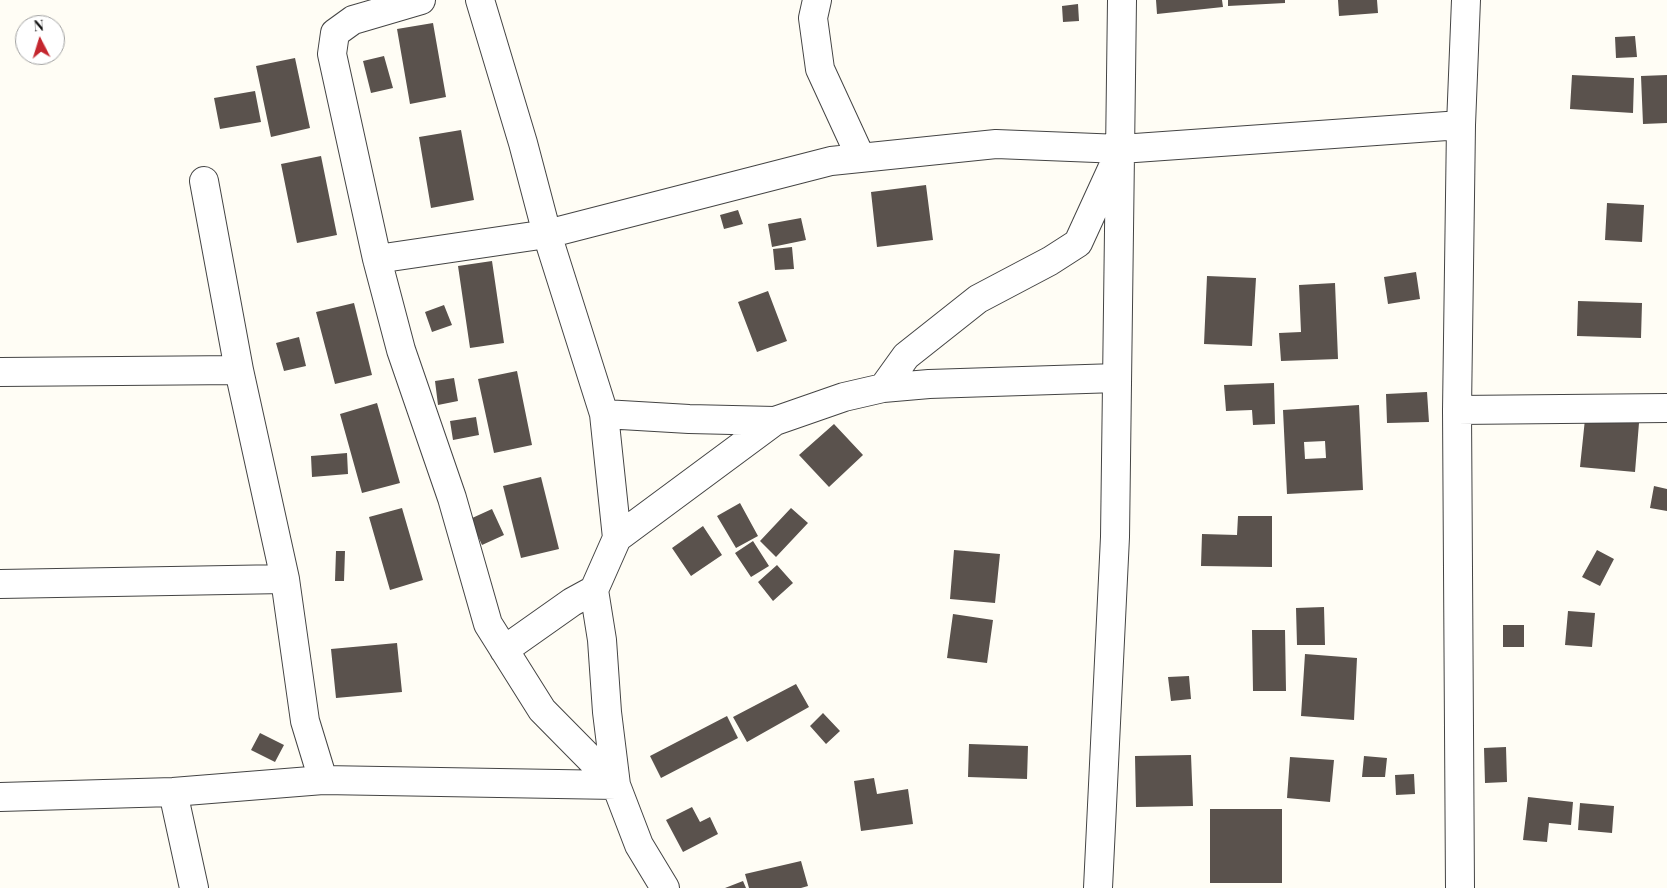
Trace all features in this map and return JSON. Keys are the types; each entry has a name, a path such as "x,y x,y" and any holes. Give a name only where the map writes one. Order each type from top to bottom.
{"street":[{"path":"422,0 353,20 335,34 332,54 377,259 401,350 452,498 488,624 542,710 616,786"},
{"path":"480,0 523,143 547,234 604,414 617,538"},
{"path":"817,0 814,18 820,68 860,158"},
{"path":"1098,888 1115,537 1122,0"},
{"path":"1460,888 1457,410 1461,125 1466,0"},
{"path":"377,259 547,234 831,161 996,144 1121,149 1461,125"},
{"path":"882,388 906,356 978,299 1050,261 1078,243 1121,149"},
{"path":"204,181 239,370 285,579 305,721 323,780"},
{"path":"0,372 239,370"},
{"path":"665,888 639,845 616,786 607,712 602,640 594,590 617,538 775,421 844,397 882,388 929,384 1118,378"},
{"path":"1457,410 1667,408"},
{"path":"604,414 689,419 775,421"},
{"path":"0,584 285,579"},
{"path":"504,650 572,602 594,590"},
{"path":"0,797 173,792 323,780 616,786"},
{"path":"173,792 194,888"}],"building":[{"path":"1156,0 1222,0 1223,7 1157,14"},
{"path":"1228,0 1285,0 1285,3 1228,6"},
{"path":"1338,0 1377,0 1378,13 1339,16"},
{"path":"1078,4 1079,21 1063,22 1062,6"},
{"path":"433,23 446,97 410,104 397,29"},
{"path":"1635,36 1637,57 1616,58 1615,37"},
{"path":"384,56 393,88 371,93 363,61"},
{"path":"295,58 310,128 271,137 256,66"},
{"path":"1572,75 1634,78 1633,113 1570,109"},
{"path":"1667,75 1667,123 1643,124 1641,76"},
{"path":"255,91 261,122 220,129 214,98"},
{"path":"461,130 474,200 431,208 419,137"},
{"path":"321,156 337,235 297,243 281,164"},
{"path":"926,185 933,240 877,247 871,192"},
{"path":"1607,203 1644,205 1642,242 1605,240"},
{"path":"738,210 743,224 724,229 720,215"},
{"path":"801,218 806,240 772,247 768,224"},
{"path":"792,247 794,269 775,270 773,249"},
{"path":"492,261 504,343 470,348 458,266"},
{"path":"1416,272 1420,299 1388,304 1384,277"},
{"path":"1207,276 1256,278 1252,346 1204,344"},
{"path":"1335,283 1338,359 1281,361 1279,333 1301,332 1299,285"},
{"path":"768,291 787,341 757,352 738,302"},
{"path":"1578,301 1642,303 1641,338 1577,336"},
{"path":"354,303 372,375 335,384 316,312"},
{"path":"444,305 452,325 432,332 425,312"},
{"path":"299,337 306,366 284,371 276,343"},
{"path":"517,371 532,445 494,453 478,379"},
{"path":"454,378 458,401 438,405 435,381"},
{"path":"1274,383 1275,424 1253,425 1252,410 1226,411 1224,385"},
{"path":"1427,392 1429,422 1387,423 1386,394"},
{"path":"377,403 400,483 362,493 340,414"},
{"path":"1359,405 1363,490 1287,494 1283,410","holes":["1325,441 1326,458 1305,459 1304,442"]},
{"path":"476,417 479,435 453,440 450,421"},
{"path":"1585,419 1639,423 1635,472 1580,467"},
{"path":"834,424 863,455 829,487 799,455"},
{"path":"347,453 348,474 312,477 311,456"},
{"path":"541,477 559,549 521,558 503,486"},
{"path":"1654,486 1667,489 1667,511 1650,508"},
{"path":"740,503 758,536 736,548 717,516"},
{"path":"402,508 423,580 390,590 369,517"},
{"path":"791,508 808,523 776,557 760,541"},
{"path":"492,509 504,535 482,545 470,519"},
{"path":"1238,516 1272,516 1272,567 1201,566 1202,534 1237,535"},
{"path":"703,526 722,555 691,576 672,548"},
{"path":"753,541 769,566 751,577 735,553"},
{"path":"954,550 1000,554 995,603 950,599"},
{"path":"1597,550 1614,559 1600,586 1582,577"},
{"path":"336,551 345,551 344,581 335,581"},
{"path":"777,565 793,583 773,601 758,582"},
{"path":"1324,607 1325,645 1297,645 1296,608"},
{"path":"1568,611 1595,613 1592,647 1565,645"},
{"path":"953,614 993,620 987,663 947,658"},
{"path":"1503,625 1524,625 1524,647 1503,647"},
{"path":"1252,630 1285,630 1286,691 1253,691"},
{"path":"397,643 402,692 336,698 331,649"},
{"path":"1305,654 1357,658 1354,720 1301,716"},
{"path":"1189,676 1191,699 1171,701 1168,677"},
{"path":"796,684 809,707 747,742 733,717"},
{"path":"823,713 840,731 826,744 810,726"},
{"path":"727,716 738,738 661,778 650,756"},
{"path":"260,733 284,745 275,762 251,750"},
{"path":"969,744 1028,746 1027,779 968,777"},
{"path":"1506,747 1507,782 1485,783 1484,748"},
{"path":"1191,755 1193,806 1136,807 1135,756"},
{"path":"1364,756 1387,758 1385,777 1362,777"},
{"path":"1290,757 1334,760 1330,802 1287,798"},
{"path":"1414,774 1415,794 1396,795 1395,775"},
{"path":"874,778 877,794 908,789 913,824 861,831 854,781"},
{"path":"1528,797 1573,802 1571,825 1549,823 1547,842 1523,840"},
{"path":"1580,803 1614,806 1612,833 1578,830"},
{"path":"692,807 700,822 710,817 718,834 683,852 666,820"},
{"path":"1210,809 1282,809 1282,883 1210,883"},
{"path":"801,861 808,886 801,888 749,888 745,874"},
{"path":"743,881 746,888 725,888"}]}
